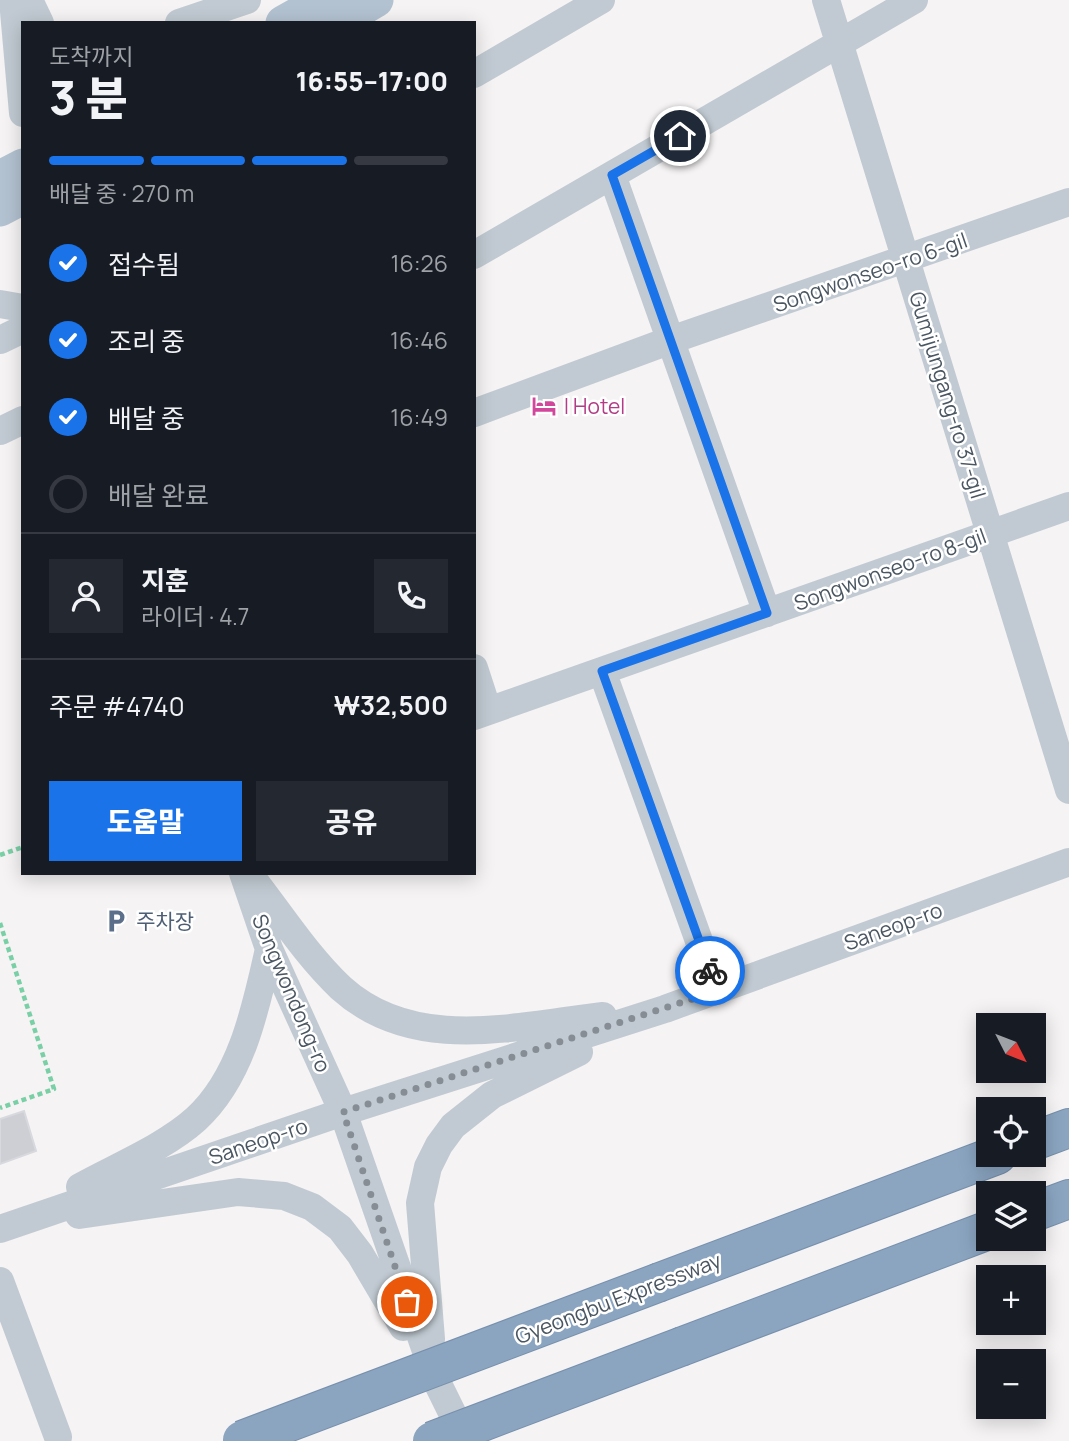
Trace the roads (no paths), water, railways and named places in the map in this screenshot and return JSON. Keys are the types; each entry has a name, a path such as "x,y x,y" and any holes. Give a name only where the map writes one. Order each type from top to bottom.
{"highway":[{"path":"1046,1137 1069,1128"},
{"name":"Gyeongbu Expressway","path":"241,1441 976,1163"},
{"path":"1046,1208 1069,1199"},
{"path":"432,1441 976,1235"}],"main road":[{"path":"287,21 324,0"},
{"path":"340,21 376,0"},
{"path":"0,178 21,167"},
{"path":"0,209 21,198"}],"street":[{"path":"0,5 2,0"},
{"path":"13,0 21,90"},
{"path":"29,0 39,21"},
{"path":"185,21 247,0"},
{"path":"476,73 601,0"},
{"name":"Gumijungang-ro 37-gil","path":"826,0 1069,790"},
{"path":"476,254 914,0"},
{"path":"612,175 767,613"},
{"name":"Songwonseo-ro 6-gil","path":"476,412 671,340 1069,202"},
{"path":"0,304 21,308"},
{"path":"0,340 21,330"},
{"path":"0,431 21,421"},
{"name":"Songwonseo-ro 8-gil","path":"481,714 1069,506"},
{"path":"602,671 717,991"},
{"path":"476,681 481,714"},
{"name":"Saneop-ro","path":"5,1227 343,1112 665,1009 1069,862"},
{"name":"Songwondong-ro","path":"244,875 269,949 343,1112 436,1380"},
{"path":"251,875 314,959 341,988 366,1008 414,1028 450,1032 665,1009"},
{"path":"5,1227 145,1152 196,1119 223,1083 242,1046 255,1010 269,949"},
{"path":"436,1380 420,1203 428,1167 439,1145 461,1119 492,1095 665,1009"},
{"path":"5,1227 238,1192 284,1196 312,1208 340,1228 360,1254 436,1380 466,1441"},
{"path":"0,1280 58,1437"}],"place":[{"name":"I Hotel","path":"544,406"},
{"name":"주차장","path":"116,921"}]}
